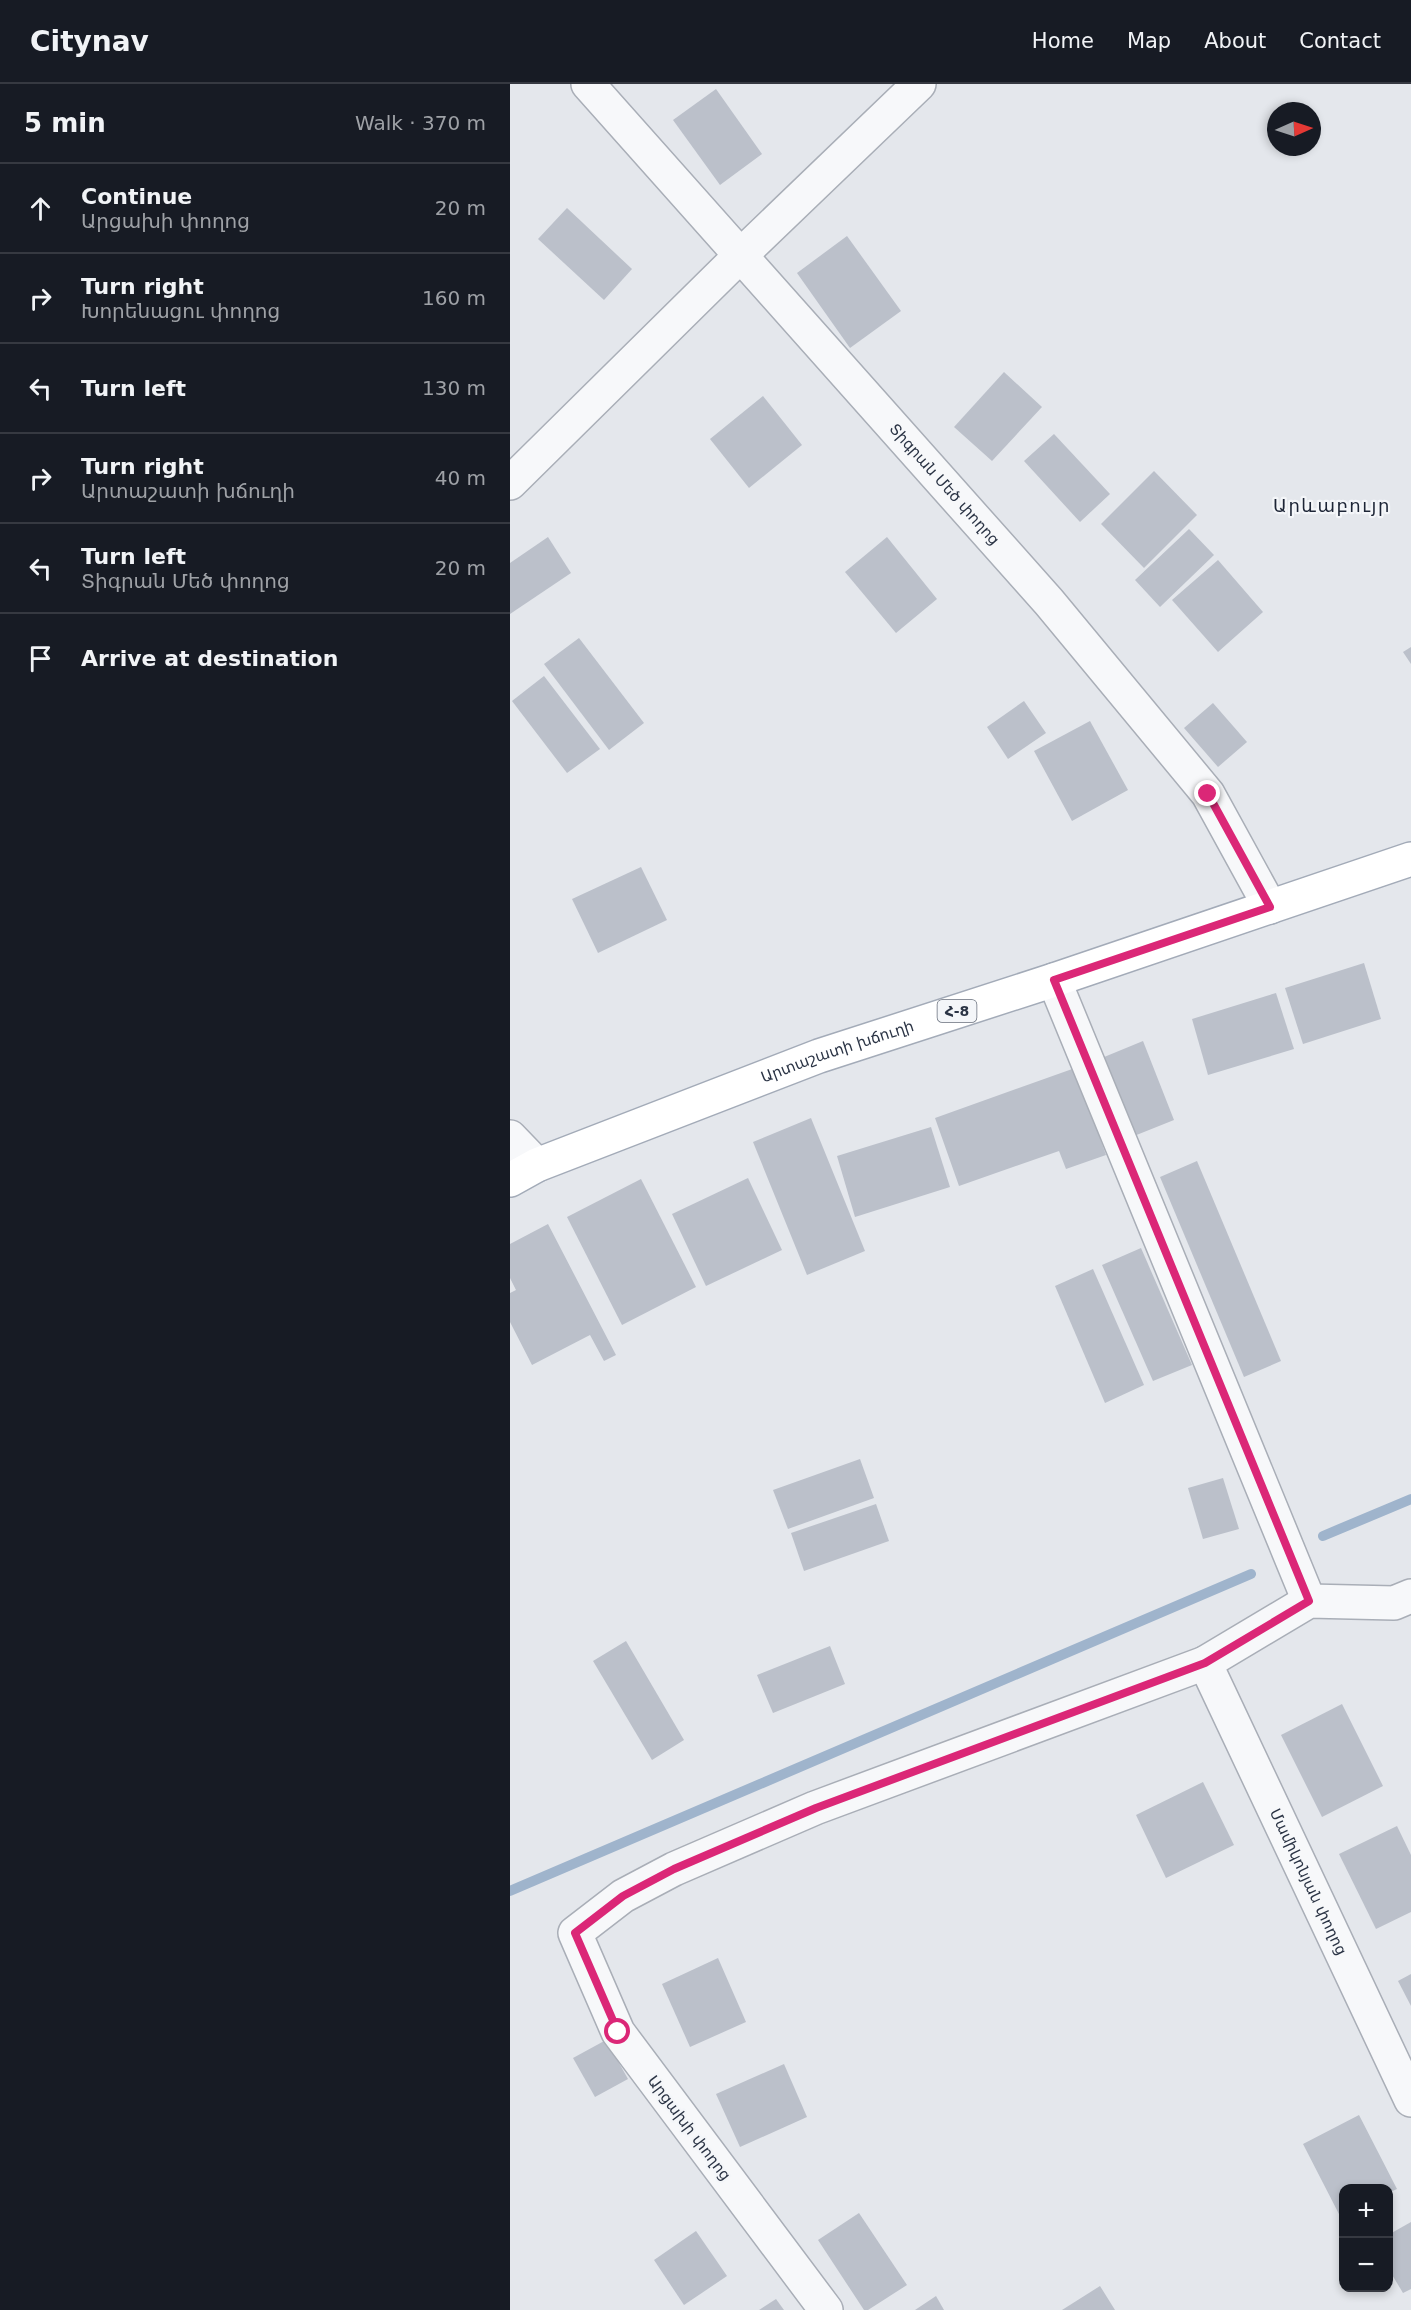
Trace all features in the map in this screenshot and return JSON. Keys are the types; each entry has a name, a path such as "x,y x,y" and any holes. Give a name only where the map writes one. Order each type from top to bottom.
{"main road":[{"name":"Արտաշատի խճուղի","path":"524,1173 819,1056 1054,980 1411,859"}],"street":[{"name":"Տիգրան Մեծ փողոց","path":"588,84 742,254 1049,602 1208,794 1270,907"},
{"path":"510,483 742,254 919,84"},
{"path":"1054,980 1309,1601"},
{"path":"510,1137 524,1173"},
{"path":"1205,1663 1309,1601 1394,1603 1411,1596"},
{"name":"Արցախի փողոց","path":"826,2310 618,2032 575,1933 623,1896 674,1869 805,1812 1205,1663"},
{"name":"Մամիկոնյան փողոց","path":"1205,1663 1411,2100"}],"building":[{"path":"716,89 762,154 720,185 673,120"},
{"path":"567,208 632,269 604,300 538,239"},
{"path":"847,236 901,311 850,348 797,273"},
{"path":"1004,372 1042,407 992,461 954,427"},
{"path":"763,396 802,445 749,488 710,439"},
{"path":"1054,434 1110,494 1080,522 1024,461"},
{"path":"1154,471 1197,515 1144,568 1101,524"},
{"path":"1189,529 1214,555 1160,607 1135,580"},
{"path":"548,537 571,573 510,614 510,563"},
{"path":"887,537 937,599 896,633 845,572"},
{"path":"1218,560 1263,612 1218,652 1172,600"},
{"path":"579,638 644,723 609,750 544,664"},
{"path":"1411,647 1411,664 1403,652"},
{"path":"544,676 600,749 567,773 512,701"},
{"path":"1024,701 1046,733 1008,759 987,727"},
{"path":"1213,703 1247,742 1218,767 1184,728"},
{"path":"1090,721 1128,790 1072,821 1034,751"},
{"path":"641,867 667,920 598,953 572,899"},
{"path":"1364,963 1381,1019 1303,1044 1285,988"},
{"path":"1276,993 1294,1049 1208,1075 1192,1019"},
{"path":"1143,1041 1174,1120 1124,1140 1092,1062"},
{"path":"1075,1068 1106,1155 1066,1169 1059,1151 959,1186 935,1118"},
{"path":"811,1118 865,1251 807,1275 753,1142"},
{"path":"931,1127 950,1187 855,1217 837,1156"},
{"path":"1197,1161 1281,1361 1244,1377 1160,1177"},
{"path":"748,1178 782,1250 706,1286 672,1214"},
{"path":"641,1179 696,1287 622,1325 567,1217"},
{"path":"548,1224 616,1355 604,1361 590,1335 532,1365 510,1322 510,1293 516,1290 510,1278 510,1244"},
{"path":"1141,1248 1192,1365 1153,1381 1102,1265"},
{"path":"1093,1269 1144,1385 1105,1403 1055,1286"},
{"path":"860,1459 874,1498 788,1529 773,1490"},
{"path":"1223,1478 1239,1529 1203,1539 1188,1488"},
{"path":"876,1504 889,1541 804,1571 791,1533"},
{"path":"626,1641 684,1740 652,1760 593,1661"},
{"path":"830,1646 845,1684 773,1713 757,1675"},
{"path":"1342,1704 1383,1786 1322,1817 1281,1735"},
{"path":"1203,1782 1234,1845 1166,1878 1136,1815"},
{"path":"1397,1826 1411,1855 1411,1912 1376,1929 1339,1854"},
{"path":"718,1958 746,2022 690,2047 662,1984"},
{"path":"1411,1974 1411,2006 1398,1981"},
{"path":"606,2040 628,2079 595,2097 573,2058"},
{"path":"784,2064 807,2117 740,2147 716,2094"},
{"path":"1359,2115 1397,2189 1393,2191 1393,2184 1339,2184 1339,2214 1303,2144"},
{"path":"859,2213 907,2285 868,2310 864,2310 818,2240"},
{"path":"1411,2222 1411,2289 1403,2293 1393,2276 1393,2232"},
{"path":"696,2231 727,2276 684,2305 654,2260"},
{"path":"1100,2286 1115,2310 1062,2310"},
{"path":"936,2296 944,2310 915,2310"},
{"path":"776,2299 784,2310 759,2310"}],"waterway":[{"path":"1323,1536 1411,1499"},
{"path":"510,1891 1251,1574"}],"district":[{"name":"Արևաբույր","path":"1332,506"}],"route":[{"path":"618,2032 575,1933 623,1896 674,1869 816,1808 1205,1663 1309,1601 1054,980 1270,907 1208,794"}]}
